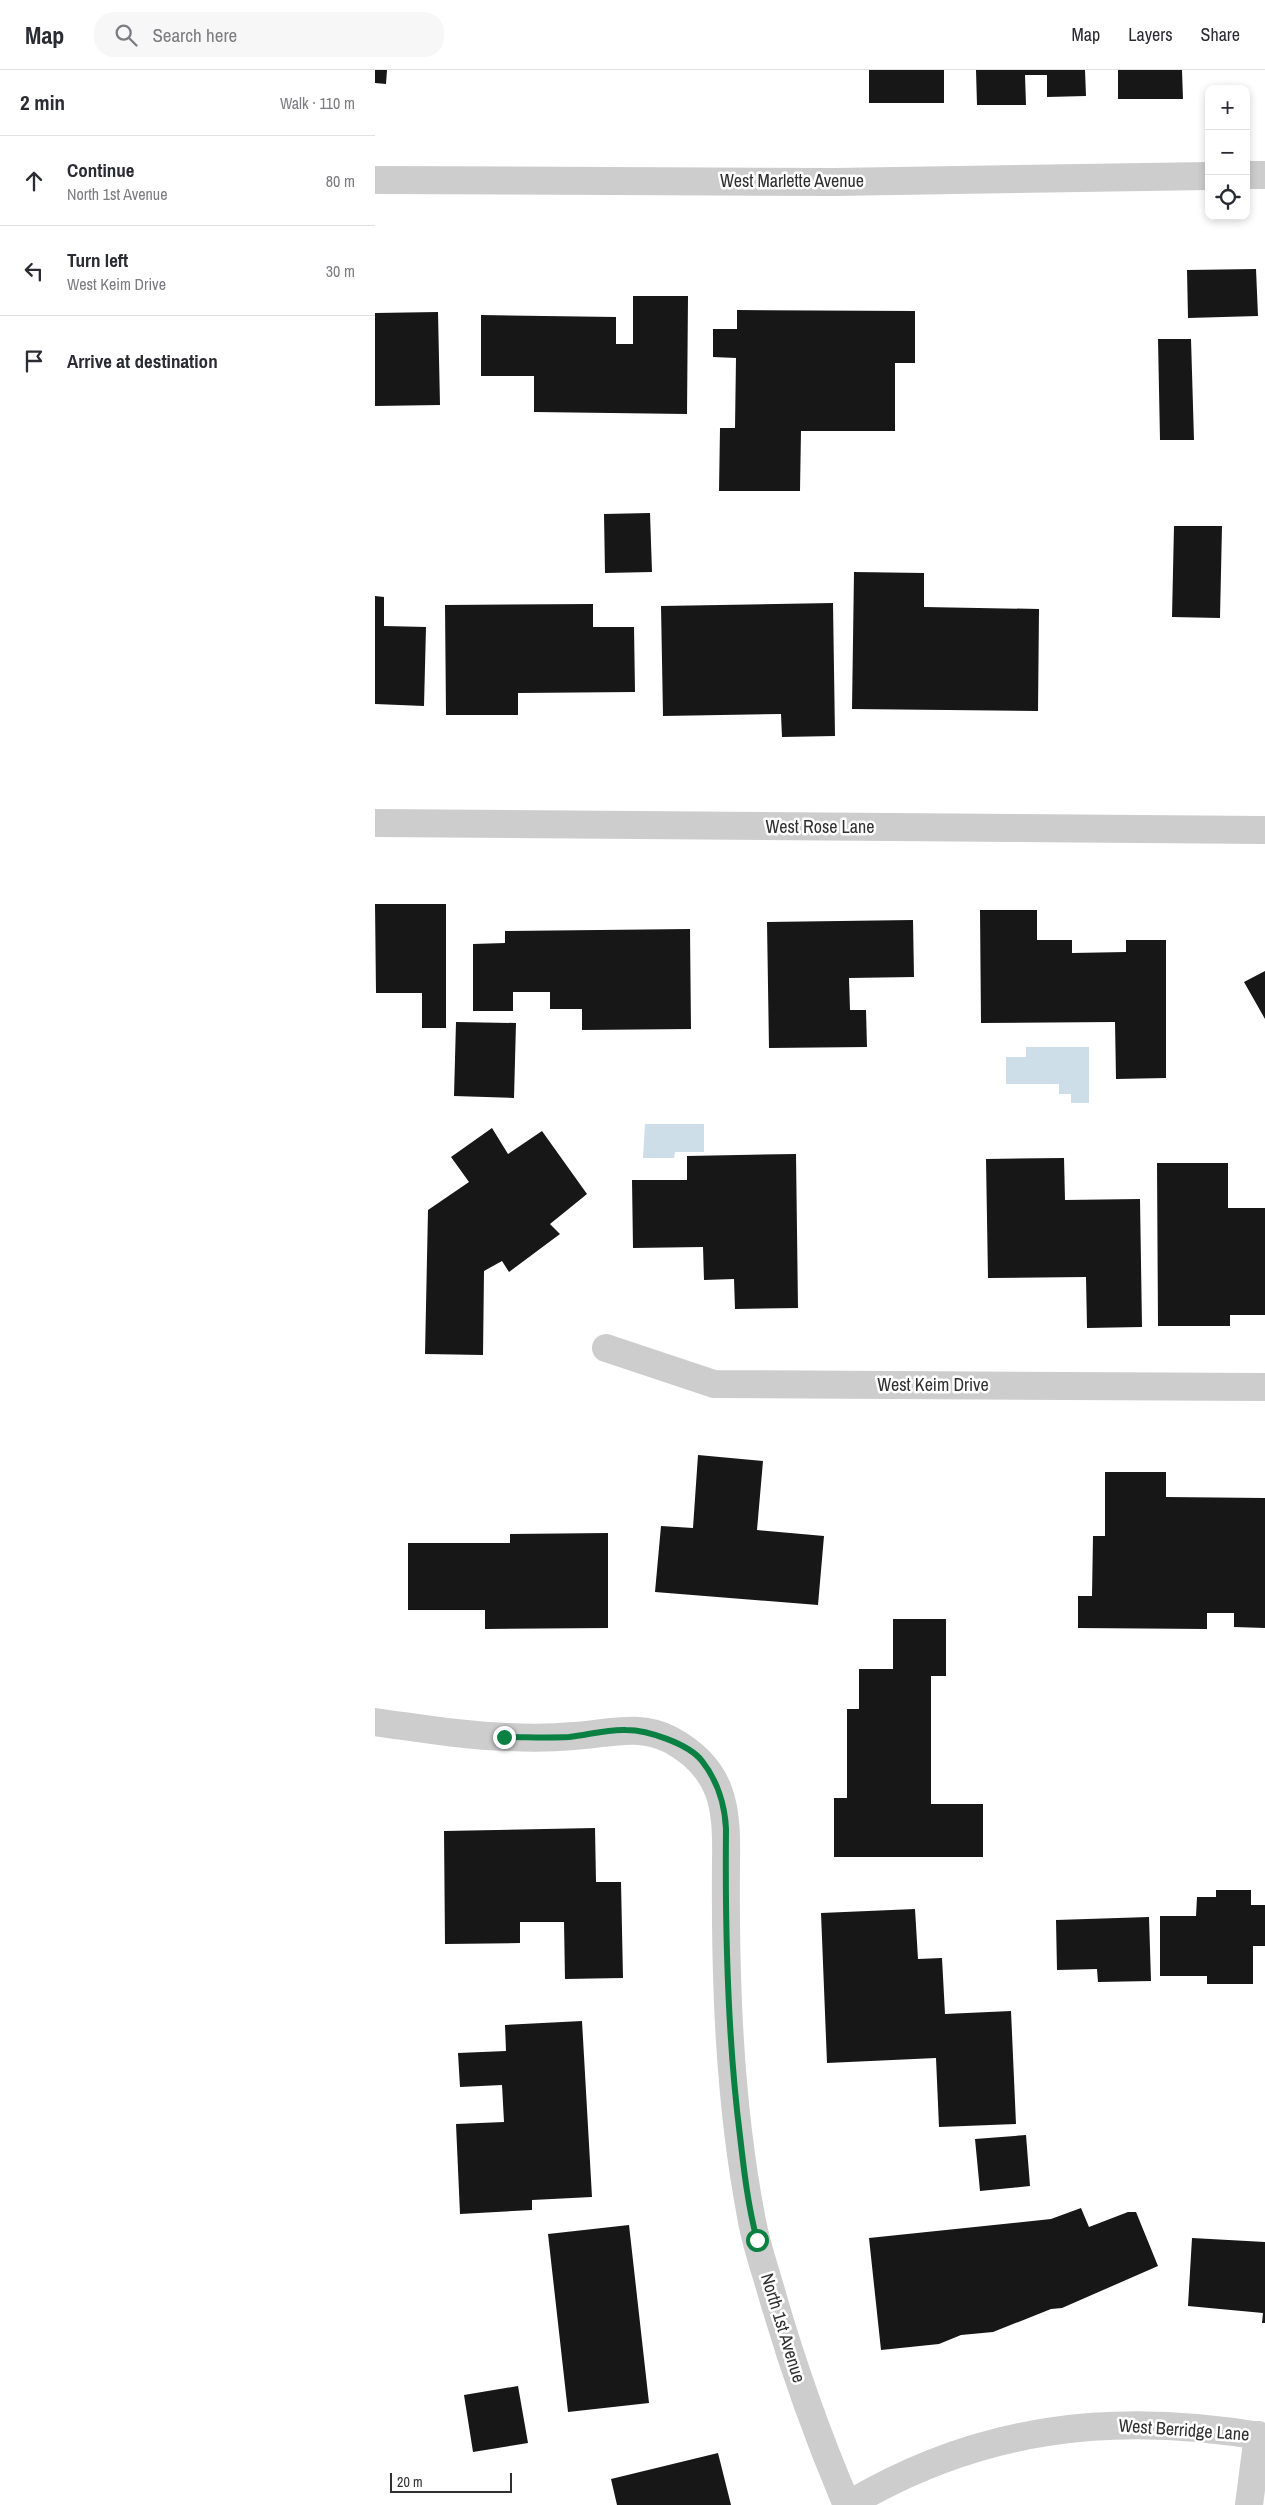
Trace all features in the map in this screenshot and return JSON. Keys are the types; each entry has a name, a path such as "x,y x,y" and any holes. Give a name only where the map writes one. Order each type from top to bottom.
{"street":[{"path":"1250,175 1265,175"},
{"name":"West Marlette Avenue","path":"375,180 834,182 1205,176"},
{"name":"West Rose Lane","path":"375,824 1265,830"},
{"name":"West Keim Drive","path":"606,1348 714,1384 1265,1387"},
{"name":"North 1st Avenue","path":"375,1722 452,1733 504,1737 567,1737 615,1730 636,1730 670,1740 702,1760 721,1796 726,1820 726,1927 729,2017 737,2109 751,2218 778,2317 803,2394 847,2505"},
{"name":"West Berridge Lane","path":"847,2505 892,2480 938,2461 985,2445 1037,2433 1086,2426 1138,2424 1261,2436"},
{"path":"1249,2505 1261,2436"}],"shaded area":[{"path":"1026,1047 1089,1047 1089,1103 1071,1103 1071,1094 1059,1094 1059,1084 1006,1084 1006,1057 1026,1057"},
{"path":"645,1124 704,1124 704,1152 675,1152 674,1158 643,1158"}],"building":[{"path":"375,70 387,70 386,84 375,83"},
{"path":"869,70 944,70 944,103 869,103"},
{"path":"976,70 1085,70 1086,96 1047,97 1047,75 1025,75 1026,105 977,105"},
{"path":"1118,70 1182,70 1183,99 1118,99"},
{"path":"1256,269 1258,316 1188,318 1187,270"},
{"path":"633,296 688,296 687,414 534,412 534,376 481,376 481,315 616,317 616,344 633,344"},
{"path":"737,310 915,311 915,363 895,363 895,431 801,431 800,491 719,491 720,428 735,428 736,358 713,357 713,329 737,329"},
{"path":"438,312 440,405 375,406 375,313"},
{"path":"1158,339 1191,339 1194,440 1160,440"},
{"path":"650,513 652,572 605,573 604,514"},
{"path":"1174,526 1222,526 1220,618 1172,617"},
{"path":"854,572 924,573 924,607 1039,609 1038,711 852,709"},
{"path":"375,596 384,597 384,626 426,627 424,706 375,704"},
{"path":"833,603 835,736 782,737 781,714 663,716 661,606"},
{"path":"593,604 593,627 634,627 635,692 518,693 518,715 446,715 445,605"},
{"path":"375,904 446,904 446,1028 422,1028 422,993 376,993"},
{"path":"980,910 1037,910 1037,940 1072,940 1072,953 1126,952 1126,940 1166,940 1166,1078 1116,1079 1115,1022 981,1023"},
{"path":"913,920 914,977 849,978 850,1010 866,1010 867,1047 769,1048 767,922"},
{"path":"690,929 691,1029 582,1030 582,1009 550,1009 550,992 513,992 513,1011 473,1011 473,944 505,943 505,931"},
{"path":"1265,971 1265,1019 1244,982"},
{"path":"456,1022 516,1023 514,1098 454,1096"},
{"path":"492,1128 508,1154 542,1131 587,1194 550,1224 560,1234 509,1272 502,1261 484,1271 483,1355 425,1354 428,1210 469,1182 451,1157"},
{"path":"796,1154 798,1308 735,1309 734,1279 704,1280 703,1247 633,1248 632,1180 687,1180 687,1156"},
{"path":"1064,1158 1065,1200 1140,1199 1142,1327 1087,1328 1086,1277 988,1278 986,1159"},
{"path":"1157,1163 1228,1163 1228,1208 1265,1208 1265,1315 1230,1315 1230,1326 1158,1326"},
{"path":"698,1455 763,1461 757,1530 824,1536 818,1605 655,1592 661,1526 693,1528"},
{"path":"1105,1472 1166,1472 1166,1497 1265,1498 1265,1628 1234,1627 1234,1613 1207,1613 1207,1629 1078,1628 1078,1596 1092,1596 1093,1536 1105,1536"},
{"path":"608,1533 608,1628 485,1629 485,1610 408,1610 408,1543 510,1543 510,1534"},
{"path":"893,1619 946,1619 946,1676 931,1676 931,1804 983,1804 983,1857 834,1857 834,1798 847,1798 847,1709 859,1709 859,1669 893,1669"},
{"path":"595,1828 596,1882 621,1882 623,1978 565,1979 564,1922 520,1922 520,1943 445,1944 444,1831"},
{"path":"1216,1890 1251,1890 1251,1905 1265,1905 1265,1946 1253,1946 1253,1984 1207,1984 1207,1976 1160,1976 1160,1916 1196,1916 1197,1897 1216,1897"},
{"path":"915,1909 918,1959 942,1958 945,2014 1011,2011 1016,2124 939,2127 936,2058 827,2063 821,1913"},
{"path":"1149,1917 1151,1981 1098,1982 1097,1969 1057,1970 1056,1920"},
{"path":"582,2021 592,2197 532,2200 532,2210 460,2214 456,2124 504,2122 502,2085 460,2087 458,2053 506,2051 505,2025"},
{"path":"1026,2135 1030,2186 980,2191 975,2139"},
{"path":"1081,2208 1089,2227 1128,2212 1136,2212 1158,2266 1062,2308 1051,2309 993,2332 961,2335 939,2344 881,2350 869,2238 1051,2219"},
{"path":"629,2225 649,2403 568,2412 548,2234"},
{"path":"1192,2238 1265,2242 1265,2323 1262,2323 1263,2313 1188,2306"},
{"path":"518,2386 528,2443 473,2452 464,2395"},
{"path":"718,2453 731,2505 617,2505 611,2479"}],"route":[{"path":"504,1737 567,1737 593,1735 615,1730 636,1730 654,1734 670,1740 702,1760 717,1788 725,1811 727,1972 737,2109 751,2218 757,2240"}]}
